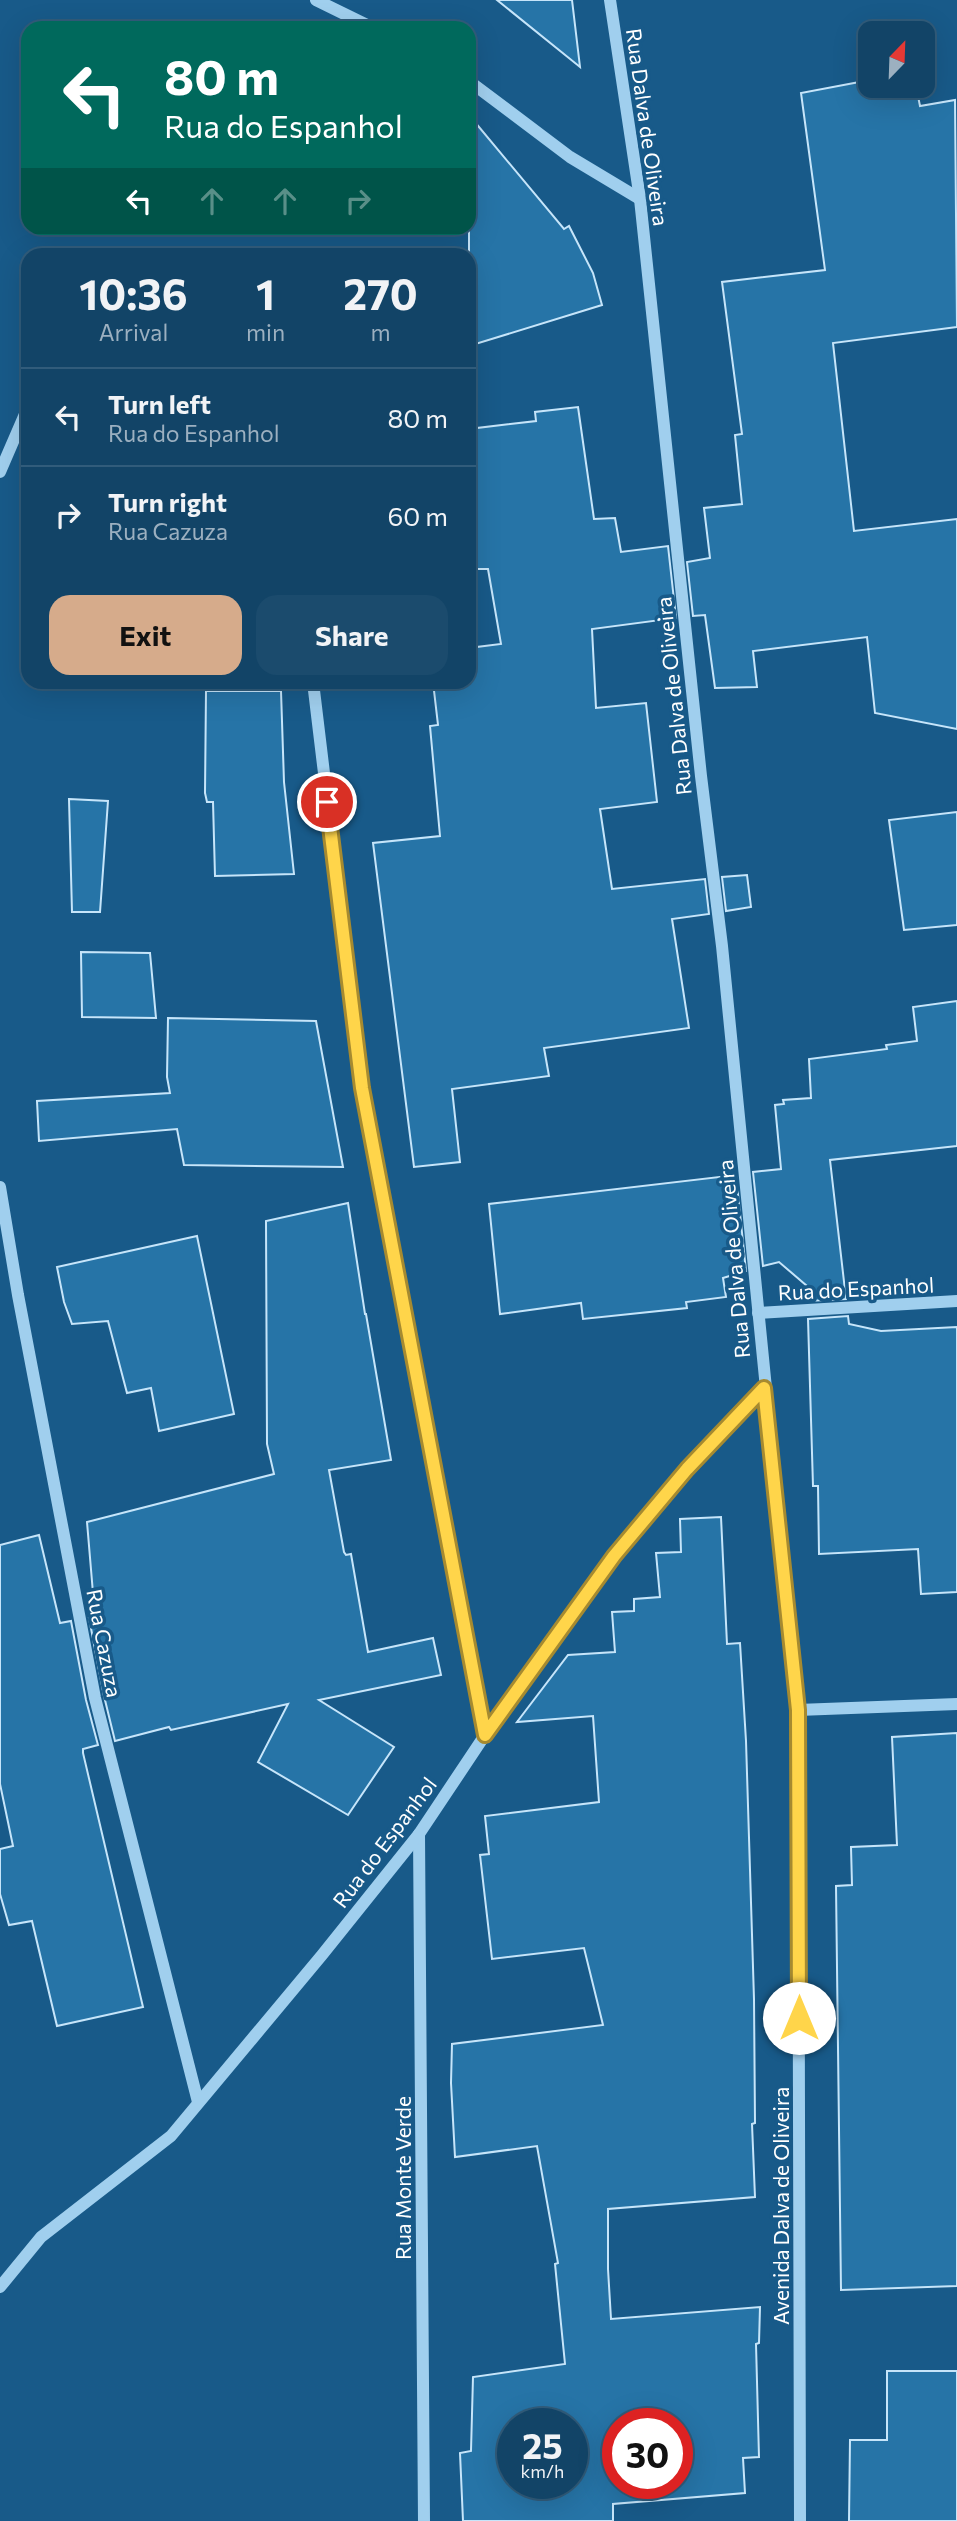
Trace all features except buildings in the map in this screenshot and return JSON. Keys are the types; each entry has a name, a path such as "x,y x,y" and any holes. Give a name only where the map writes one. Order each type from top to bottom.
{"street":[{"path":"316,0 359,21"},
{"name":"Rua Dalva de Oliveira","path":"610,0 640,199 701,776 722,946 764,1388"},
{"path":"476,86 570,157 640,199"},
{"path":"0,472 21,423"},
{"path":"314,689 362,1088 485,1735"},
{"name":"Rua Cazuza","path":"0,1186 18,1296 95,1698 198,2102"},
{"name":"Rua do Espanhol","path":"758,1313 957,1301"},
{"name":"Rua do Espanhol","path":"0,2287 41,2237 171,2136 419,1834 485,1735 614,1556 687,1469 764,1388"},
{"name":"Avenida Dalva de Oliveira","path":"764,1388 798,1710 800,2521"},
{"path":"798,1710 957,1704"},
{"name":"Rua Monte Verde","path":"419,1834 424,2521"}],"route":[{"path":"327,802 362,1088 485,1735 614,1556 687,1469 764,1388 798,1710 799,2018"}]}
